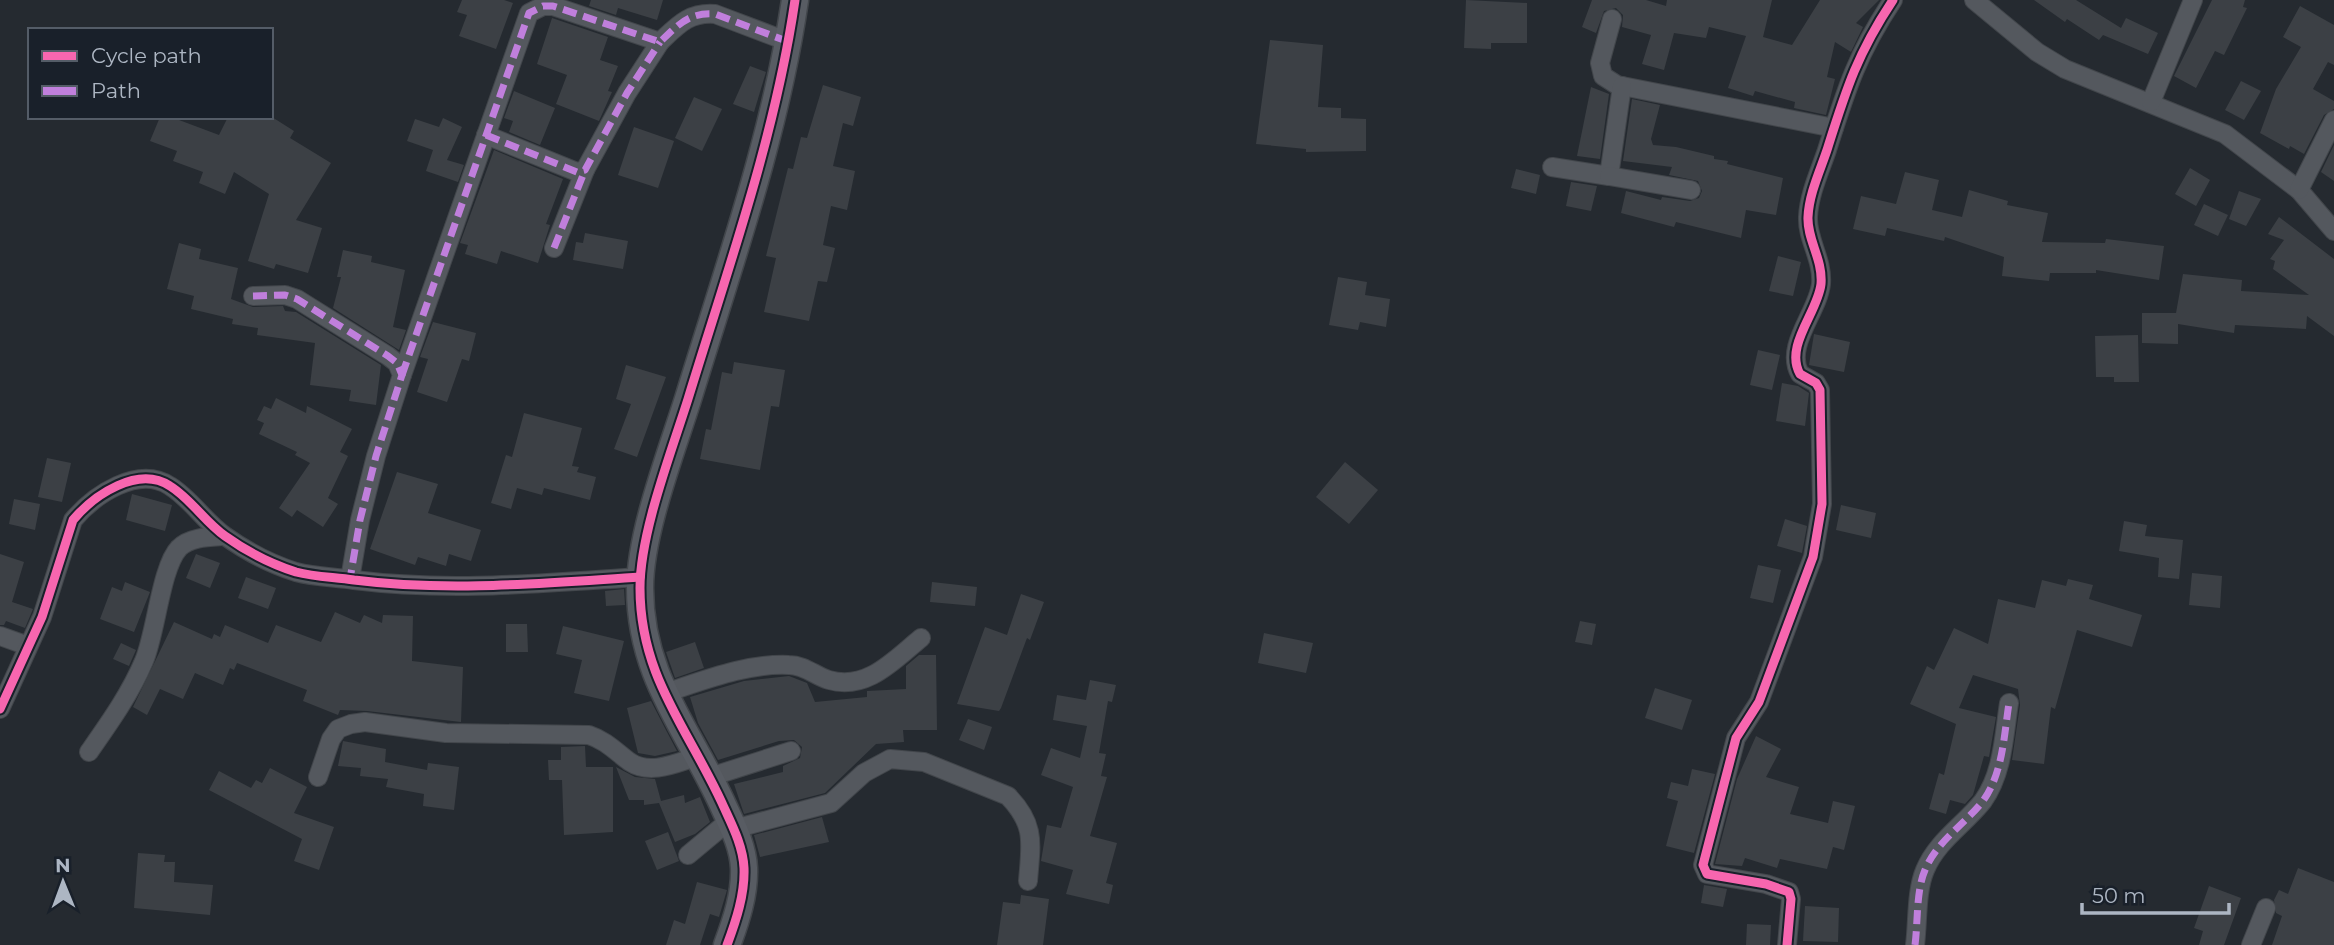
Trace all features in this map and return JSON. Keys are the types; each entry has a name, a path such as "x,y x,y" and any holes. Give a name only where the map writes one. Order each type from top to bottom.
{"street":[{"path":"727,945 740,903 743,853 705,766 665,693 644,644 640,617 640,577 654,507 734,255 789,42 795,0"},
{"path":"1787,945 1791,899 1788,892 1766,884 1707,874 1703,865 1737,738 1759,702 1813,557 1818,534 1823,475 1820,390 1816,383 1800,374 1796,354 1817,303 1821,284 1821,266 1809,232 1809,204 1854,65 1893,0"},
{"path":"1974,0 2037,52 2065,69 2225,134 2299,190 2334,232"},
{"path":"2151,102 2193,0"},
{"path":"350,579 360,520 376,456 402,374 529,13 535,9 553,6 660,42"},
{"path":"554,248 585,170 627,93 660,42 685,18 704,13 715,14 789,42"},
{"path":"1612,19 1600,63 1603,76 1622,86 1834,128"},
{"path":"1609,176 1622,86"},
{"path":"2299,190 2334,120"},
{"path":"486,135 577,172 585,170"},
{"path":"1552,167 1691,190"},
{"path":"253,296 285,295 296,299 388,356 397,363 402,374"},
{"path":"0,709 55,583 73,520 83,507 130,481 158,480 171,486 224,536 266,560 296,572 422,586 640,577"},
{"path":"89,752 122,706 145,659 169,565 179,548 196,538 224,536"},
{"path":"0,636 28,646"},
{"path":"665,693 721,675 773,665 792,665 825,679 856,682 873,676 921,638"},
{"path":"1915,945 1926,868 1938,847 1983,800 1991,785 1999,767 2009,703"},
{"path":"318,778 331,739 338,729 365,722 446,733 589,735 608,743 642,768 654,769 705,766 791,751"},
{"path":"688,855 732,825 831,803 878,763 905,758 924,762 1009,796 1028,821 1031,834 1028,881"},
{"path":"2251,945 2266,908"}],"building":[{"path":"462,0 504,0 513,3 496,49 459,36 467,15 457,12"},
{"path":"591,0 663,0 657,20 618,8 616,15 589,6"},
{"path":"1466,0 1527,3 1527,43 1491,43 1491,49 1464,48"},
{"path":"1592,0 1646,0 1666,6 1667,0 1772,0 1763,37 1792,45 1820,0 1879,0 1856,23 1863,27 1851,52 1835,42 1827,77 1835,79 1826,115 1794,108 1795,102 1755,91 1753,96 1728,88 1746,36 1709,27 1706,38 1674,33 1664,70 1642,64 1651,35 1622,27 1623,15 1616,8 1604,11 1596,33 1582,27"},
{"path":"2034,0 2076,0 2121,28 2126,18 2158,33 2148,54 2103,35 2099,40 2067,19 2065,22"},
{"path":"2212,0 2245,0 2243,7 2247,8 2224,55 2215,51 2196,88 2174,76"},
{"path":"2300,6 2334,25 2334,65 2328,62 2313,89 2334,101 2334,109 2324,115 2304,154 2260,133 2276,89 2301,47 2283,37"},
{"path":"552,18 608,37 600,60 618,66 608,91 612,92 599,121 556,104 567,75 537,64"},
{"path":"1270,40 1323,45 1318,107 1341,108 1341,118 1366,119 1366,151 1306,152 1306,149 1256,144"},
{"path":"750,66 766,72 754,112 733,104"},
{"path":"2241,81 2261,91 2244,120 2225,110"},
{"path":"823,85 861,97 853,126 843,123 833,166 855,171 847,210 831,206 823,245 835,248 827,282 818,281 809,321 764,312 776,258 766,256 788,168 793,169 801,137 807,138"},
{"path":"1591,87 1609,94 1600,159 1577,156"},
{"path":"514,91 555,108 540,145 509,132 513,121 504,118"},
{"path":"694,97 722,109 702,151 675,138"},
{"path":"1632,99 1660,105 1651,139 1653,145 1676,147 1714,156 1714,159 1728,161 1727,164 1783,178 1776,215 1746,210 1741,238 1676,222 1674,227 1621,213 1626,191 1661,200 1662,197 1690,201 1699,198 1702,191 1698,181 1669,175 1672,167 1623,161"},
{"path":"273,118 294,131 290,138 331,163 296,220 322,228 308,273 276,264 274,269 248,261 269,194 234,172 225,194 199,183 203,172 173,161 177,151 150,141 159,119 176,119 219,135 227,119"},
{"path":"443,118 462,127 447,160 464,165 458,182 426,171 433,150 407,141 415,119 439,127"},
{"path":"634,127 674,141 658,188 618,175"},
{"path":"2334,145 2334,181 2321,172"},
{"path":"494,150 563,179 546,224 550,225 538,263 501,251 497,264 465,254 468,245 460,243"},
{"path":"2190,168 2210,180 2196,206 2175,194"},
{"path":"1516,169 1540,175 1536,194 1511,188"},
{"path":"1905,172 1939,180 1932,210 1962,217 1969,190 2008,201 2007,205 2048,213 2042,242 2105,243 2106,239 2164,246 2159,280 2096,270 2096,273 2050,273 2049,281 2002,276 2004,257 1945,237 1944,241 1887,228 1885,236 1853,229 1861,196 1896,204"},
{"path":"1571,182 1597,186 1591,211 1566,206"},
{"path":"2239,191 2261,199 2246,226 2229,219"},
{"path":"2204,204 2228,215 2218,236 2194,225"},
{"path":"2279,217 2334,259 2334,336 2307,316 2306,329 2235,325 2234,333 2178,324 2178,344 2142,343 2142,313 2176,313 2183,274 2242,280 2241,291 2309,295 2273,269 2275,261 2270,259 2284,240 2268,234"},
{"path":"585,233 628,241 623,269 573,260 576,242 583,243"},
{"path":"179,243 201,249 199,259 238,268 231,299 253,307 283,306 285,311 296,312 381,365 376,405 349,401 351,390 310,385 315,343 257,335 258,328 232,324 233,319 191,309 194,296 167,289"},
{"path":"343,250 372,256 371,262 405,270 393,327 406,330 399,350 333,308 341,277 337,277"},
{"path":"1778,256 1801,262 1793,296 1769,291"},
{"path":"1338,277 1367,282 1365,295 1390,299 1386,327 1360,322 1358,330 1329,325"},
{"path":"433,322 476,333 469,361 462,359 447,402 417,392 428,359 420,357"},
{"path":"1814,334 1850,342 1844,372 1809,365"},
{"path":"2138,335 2139,382 2114,382 2114,377 2096,377 2095,336"},
{"path":"1758,350 1780,355 1772,390 1750,385"},
{"path":"734,362 785,370 779,407 771,406 760,470 700,459 706,429 711,430 722,372 732,374"},
{"path":"626,365 666,377 637,457 614,449 631,404 616,399"},
{"path":"1782,383 1798,386 1809,393 1805,426 1776,421"},
{"path":"276,398 306,413 307,406 352,429 340,452 348,456 328,498 338,504 323,527 297,510 292,517 279,508 310,463 295,455 297,452 259,434 264,423 257,420 264,406 271,409"},
{"path":"524,413 582,428 572,466 579,467 577,472 596,477 590,500 544,488 542,495 517,488 511,509 491,503 506,455 512,457"},
{"path":"47,458 71,463 62,502 38,497"},
{"path":"1345,462 1378,490 1349,524 1316,497"},
{"path":"397,472 438,484 428,513 481,530 471,561 449,554 446,566 418,557 415,565 370,549"},
{"path":"132,494 172,505 165,531 126,520"},
{"path":"14,499 40,504 35,530 9,524"},
{"path":"1841,505 1876,513 1871,538 1836,530"},
{"path":"1785,519 1807,526 1802,553 1777,546"},
{"path":"2124,521 2147,525 2145,536 2183,540 2179,579 2158,577 2159,558 2119,551"},
{"path":"0,554 24,562 12,602 33,609 25,628 6,621 4,625 0,625"},
{"path":"196,554 220,563 210,588 186,578"},
{"path":"1758,565 1781,570 1773,603 1750,598"},
{"path":"2192,573 2222,576 2220,608 2189,605"},
{"path":"246,577 276,588 268,609 238,598"},
{"path":"2068,579 2093,585 2089,599 2142,615 2132,647 2077,630 2055,709 2051,707 2044,764 2012,760 2020,705 2018,689 1973,675 1959,708 1996,717 1989,757 1984,756 1973,795 1965,804 1950,800 1946,814 1929,809 1939,773 1944,775 1956,724 1910,704 1927,666 1934,670 1954,628 1988,644 1998,599 2035,608 2042,580 2066,586"},
{"path":"125,582 150,592 134,632 100,619 112,587 122,591"},
{"path":"932,582 977,587 975,606 930,602"},
{"path":"624,589 625,605 606,606 605,591"},
{"path":"1021,594 1044,602 1030,640 1027,638 1001,708 999,711 957,704 985,627 1007,635"},
{"path":"335,612 360,623 364,615 382,623 383,615 413,616 412,661 463,667 461,722 367,711 340,710 338,715 303,701 307,690 237,663 234,670 230,668 223,685 195,673 183,699 160,689 147,715 133,707 174,622 212,639 214,634 220,637 225,625 268,643 276,625 321,642"},
{"path":"1580,621 1596,624 1592,645 1575,642"},
{"path":"506,624 527,624 528,652 506,652"},
{"path":"563,626 624,641 609,701 574,693 582,660 556,654"},
{"path":"1264,633 1313,643 1306,673 1258,663"},
{"path":"695,642 704,668 675,678 666,652"},
{"path":"121,643 136,650 129,666 113,659"},
{"path":"919,655 936,655 937,730 903,730 904,742 876,744 825,793 744,814 734,784 783,772 783,766 800,758 802,747 794,740 779,741 718,760 698,723 690,697 744,681 789,676 807,683 815,702 867,697 867,691 906,689 906,666"},
{"path":"1090,680 1116,685 1112,702 1108,701 1099,753 1106,754 1101,776 1107,777 1090,836 1117,843 1106,883 1113,885 1109,904 1066,894 1073,870 1041,861 1047,825 1061,828 1073,787 1041,775 1051,748 1080,758 1087,726 1053,720 1057,695 1086,700"},
{"path":"1655,688 1692,700 1682,730 1645,718"},
{"path":"651,701 677,751 655,756 638,753 627,708"},
{"path":"968,719 992,727 984,750 959,740"},
{"path":"1756,736 1781,749 1766,777 1799,787 1790,814 1828,823 1833,801 1855,806 1844,850 1833,847 1827,869 1780,859 1777,868 1745,858 1742,866 1715,864 1737,779"},
{"path":"343,741 386,749 385,762 427,770 428,763 459,767 454,810 423,806 424,794 386,787 388,779 360,776 361,768 338,766"},
{"path":"585,746 586,767 613,767 613,832 564,835 562,780 549,780 548,760 561,760 561,747"},
{"path":"616,767 635,777 655,779 661,801 684,795 685,803 700,797 710,822 695,834 675,842 659,803 644,805 644,800 629,800"},
{"path":"270,768 307,787 294,813 334,827 319,870 294,861 302,839 209,790 219,771 251,788 256,780 262,783"},
{"path":"1692,769 1715,774 1694,853 1666,846 1678,801 1667,798 1671,782 1688,786"},
{"path":"822,817 829,842 760,857 754,835"},
{"path":"668,832 679,861 657,870 645,841"},
{"path":"138,853 165,855 164,862 175,862 174,882 213,885 210,915 134,908"},
{"path":"2298,868 2334,882 2334,945 2272,945 2282,916 2276,913 2274,900 2279,890 2288,894"},
{"path":"697,882 727,890 719,917 710,914 700,945 666,945 674,920 685,924"},
{"path":"1704,885 1727,889 1723,907 1701,903"},
{"path":"2209,886 2241,898 2224,945 2199,945 2203,931 2194,928"},
{"path":"1021,895 1049,899 1043,945 997,945 1003,902 1020,904"},
{"path":"1805,906 1839,908 1838,942 1803,941"},
{"path":"1747,924 1771,925 1770,945 1746,945"}],"marked path":[{"path":"402,375 529,13 543,6 553,6 660,42 691,17 715,14 789,42"},
{"path":"486,135 577,172 585,170 627,93 660,42"},
{"path":"554,248 585,170"},
{"path":"253,296 285,295 297,299 388,356 397,363 402,375 376,456 360,520 350,579"},
{"path":"1915,945 1919,897 1925,870 1936,850 1976,810 1990,790 2002,754 2009,703"}],"cycle path":[{"path":"727,945 743,888 741,851 722,803 657,675 642,619 641,566 658,493 763,152 795,0"},
{"path":"1787,945 1791,899 1789,892 1766,884 1707,874 1703,865 1736,738 1759,702 1813,557 1822,504 1820,390 1816,383 1800,374 1796,363 1799,341 1821,284 1820,266 1808,225 1810,200 1854,73 1870,38 1893,0"},
{"path":"0,709 42,617 73,520 104,493 131,481 158,480 170,486 233,542 268,561 303,574 390,584 461,586 640,577"}]}
